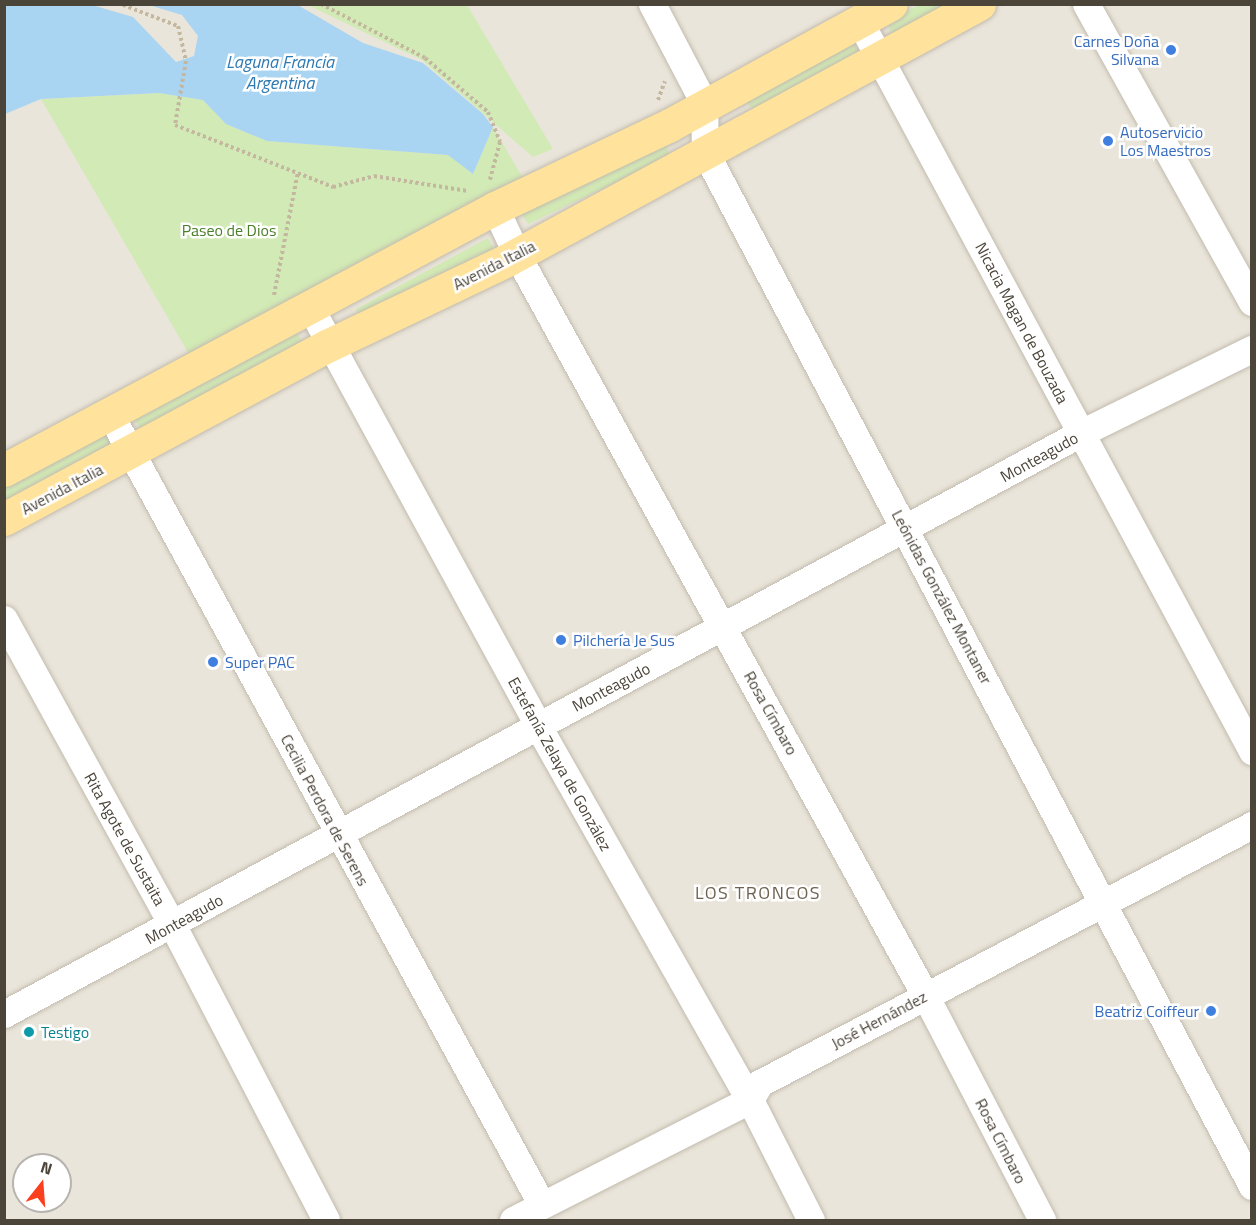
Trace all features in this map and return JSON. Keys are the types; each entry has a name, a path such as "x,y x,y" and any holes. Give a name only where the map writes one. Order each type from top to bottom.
{"main road":[{"path":"4,470 310,308 489,194 668,126 704,103 891,4"},
{"name":"Avenida Italia","path":"4,519 329,345 517,255 878,56 979,4"}],"street":[{"name":"Leónidas González Montaner","path":"652,4 704,103 705,152 1105,903 1251,1186"},
{"path":"1086,4 1251,302"},
{"name":"Nicacia Magan de Bouzada","path":"860,22 1251,751"},
{"name":"Rosa Címbaro","path":"489,194 517,255 925,995 1042,1221"},
{"name":"Estefanía Zelaya de González","path":"310,308 538,726 750,1100 811,1221"},
{"name":"Monteagudo","path":"4,1014 173,926 337,834 907,530 1081,433 1251,349"},
{"name":"Cecilia Perdora de Serens","path":"110,414 133,451 337,834 542,1205"},
{"name":"Rita Agote de Sustaita","path":"4,619 173,926 326,1221"},
{"name":"José Hernández","path":"513,1221 750,1100 760,1083 1251,825"}],"path":[{"path":"123,5 178,26 186,61 175,125 333,187 374,176 489,194 489,184 500,142 488,112 425,58 321,4"},
{"path":"657,102 667,76"},
{"path":"273,298 298,172"}],"shaded area":[{"path":"5,5 1251,5 1251,1220 5,1220"}],"green space":[{"path":"308,5 467,5 553,149 533,157 422,60"},
{"path":"919,5 951,5 891,34 888,21"},
{"path":"854,42 859,53 756,109 750,107 747,101"},
{"name":"Paseo de Dios","path":"159,93 203,100 226,124 267,141 449,155 473,174 493,127 524,180 193,361 41,99"},
{"path":"665,143 670,157 528,224 521,213"},
{"path":"488,238 495,251 359,321 356,309"},
{"path":"296,331 304,346 140,430 134,418"},
{"path":"106,432 114,446 5,508 5,488"}],"water":[{"name":"Laguna Francia Argentina","path":"296,4 363,43 423,63 483,114 493,127 473,174 448,155 267,141 226,124 203,100 159,93 41,99 5,114 5,5 92,5 133,17 176,62 194,56 198,36 182,15 149,5"}],"place":[{"name":"Carnes Doña Silvana","path":"1171,50"},
{"name":"Autoservicio Los Maestros","path":"1108,141"},
{"name":"Pilchería Je Sus","path":"561,640"},
{"name":"Super PAC","path":"213,662"},
{"name":"Beatriz Coiffeur","path":"1211,1011"},
{"name":"Testigo","path":"29,1032"}],"district":[{"name":"LOS TRONCOS","path":"758,893"}]}
